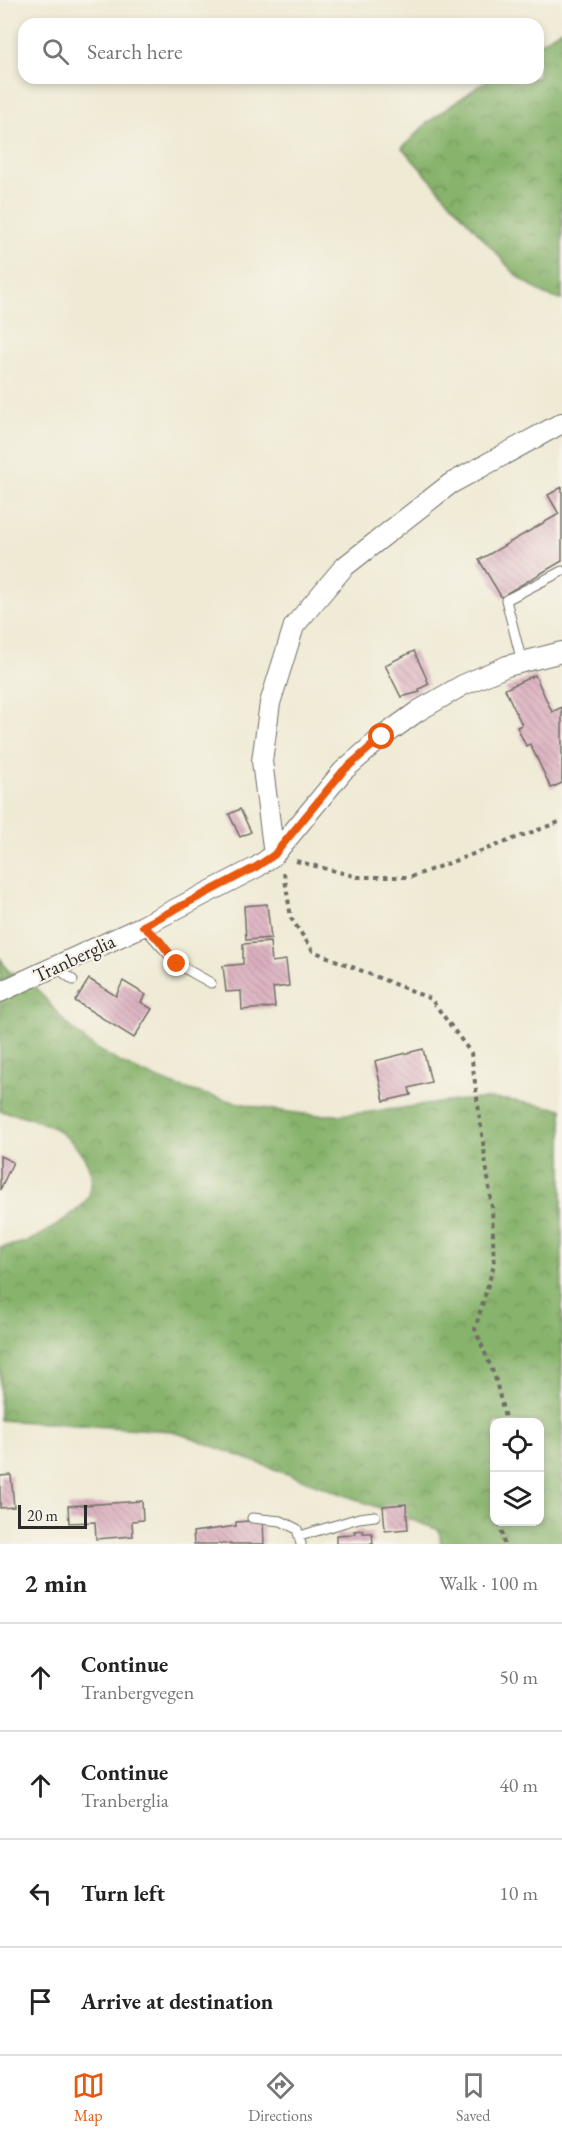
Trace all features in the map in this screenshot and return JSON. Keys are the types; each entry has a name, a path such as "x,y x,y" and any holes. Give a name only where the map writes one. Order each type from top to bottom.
{"street":[{"path":"277,856 262,761 270,703 294,626 344,567 450,484 562,423"},
{"name":"Tranberglia","path":"0,992 143,926 277,856 343,771 382,737 418,711 463,685 522,662 562,652"}],"lane":[{"path":"522,662 506,600 562,571"},
{"path":"143,926 159,940 177,964 212,983"},
{"path":"56,967 74,980"},
{"path":"252,1518 280,1521 297,1530 301,1540 359,1518 375,1516"}],"path":[{"path":"505,1418 495,1377 475,1329 494,1265 492,1208 471,1053 431,999 313,951 291,918 277,856 358,877 411,877 562,821"},
{"path":"501,1526 504,1544"}],"green space":[{"path":"562,29 562,300 545,295 516,275 402,148 428,122 482,84 544,84 544,40"},
{"path":"0,958 9,972 25,974 69,1026 109,1056 138,1071 170,1083 241,1104 308,1114 336,1115 458,1100 487,1099 562,1109 562,1544 441,1544 439,1530 172,1431 0,1420 0,1247 27,1241 58,1224 85,1202 89,1195 91,1182 90,1170 85,1159 69,1139 47,1125 0,1111"}],"building":[{"path":"562,487 562,561 502,598 479,560 559,514 548,495"},
{"path":"414,651 429,684 419,689 420,692 401,697 385,665"},
{"path":"535,675 552,712 562,707 562,783 551,788 530,744 526,746 517,727 522,725 505,689"},
{"path":"240,809 251,832 240,837 229,814"},
{"path":"267,904 271,938 246,940 244,906"},
{"path":"270,942 272,962 286,960 289,986 273,988 275,1007 242,1010 241,991 226,992 223,966 243,964 243,944"},
{"path":"89,979 116,996 123,981 146,995 141,1002 152,1009 134,1038 75,1001"},
{"path":"423,1049 431,1082 409,1088 411,1095 384,1101 375,1061"},
{"path":"0,1156 13,1162 0,1190"},
{"path":"11,1475 14,1507 0,1508 0,1476"},
{"path":"142,1501 143,1520 132,1521 133,1536 96,1539 95,1522 69,1523 68,1506"},
{"path":"406,1504 408,1529 385,1531 383,1506"},
{"path":"263,1520 264,1544 194,1544 193,1532 236,1526 236,1522"},
{"path":"363,1530 363,1533 372,1533 373,1544 336,1544 336,1535 355,1534 354,1531"}],"route":[{"path":"177,964 159,940 143,926 256,867 274,855 343,771 382,737"}]}
